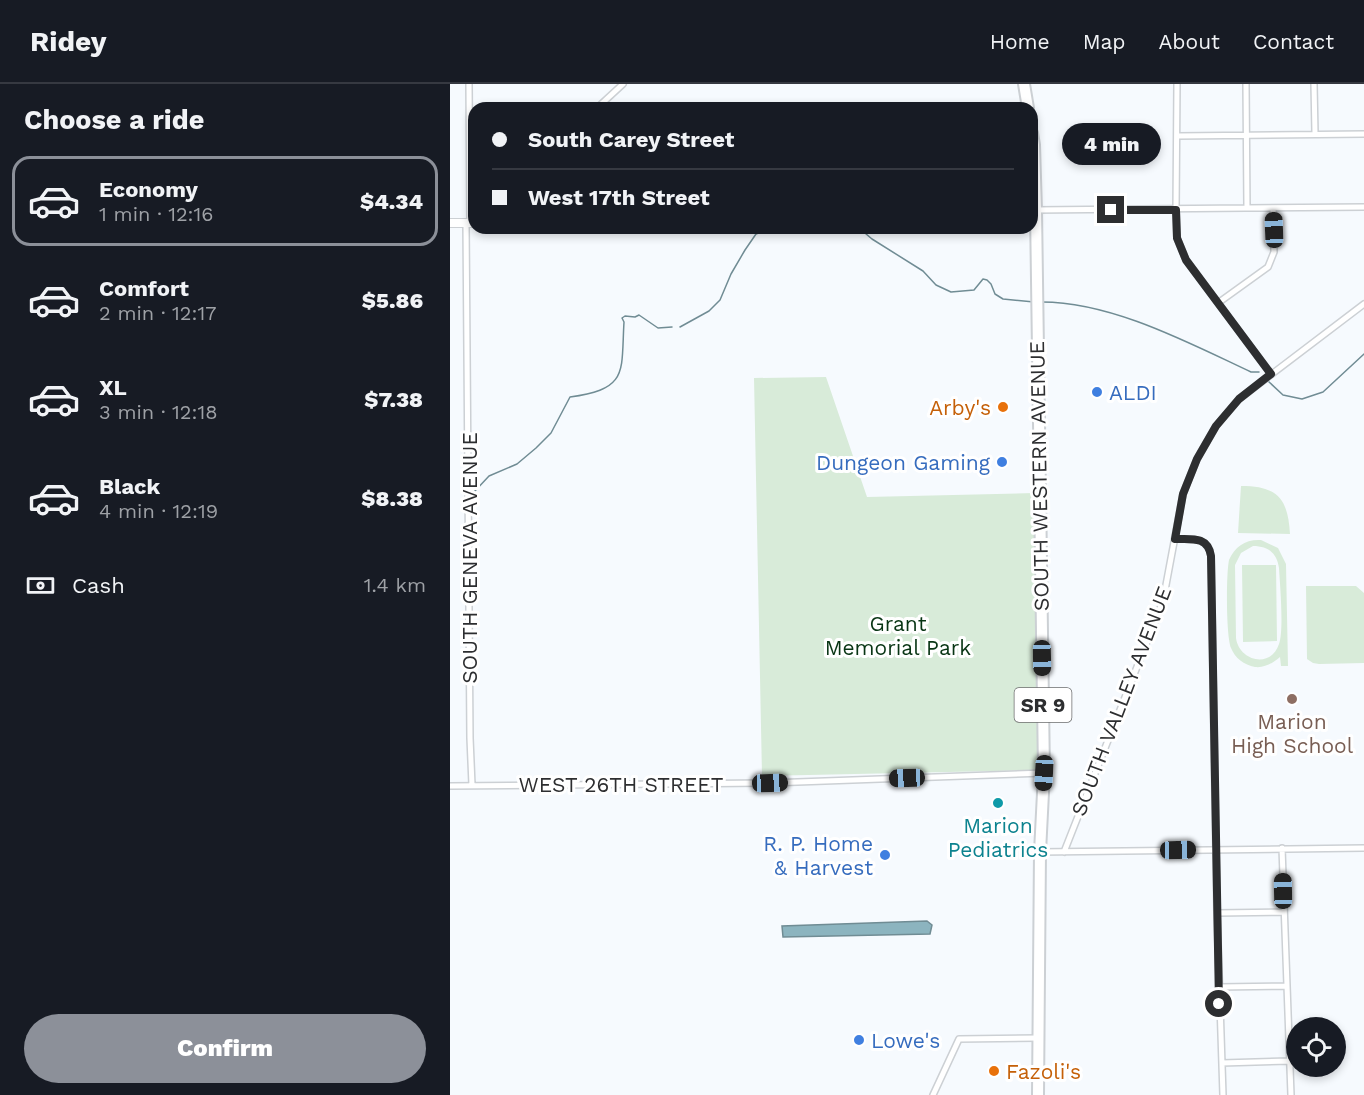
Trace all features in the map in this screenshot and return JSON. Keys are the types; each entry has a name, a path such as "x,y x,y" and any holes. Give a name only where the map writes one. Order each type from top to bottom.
{"highway":[{"path":"1024,84 1027,102"},
{"name":"SOUTH WESTERN AVENUE","path":"1035,234 1044,773 1040,852 1038,1095"}],"street":[{"name":"SOUTH GENEVA AVENUE","path":"469,84 470,102"},
{"path":"604,102 624,84"},
{"path":"1177,84 1177,238 1186,260 1271,374"},
{"path":"1246,84 1247,208"},
{"path":"1314,84 1315,133"},
{"path":"1178,136 1364,134"},
{"path":"1038,210 1364,207"},
{"path":"1218,303 1268,267 1274,252 1273,208"},
{"path":"450,223 468,221"},
{"name":"SOUTH GENEVA AVENUE","path":"471,234 470,738 472,785"},
{"name":"SOUTH VALLEY AVENUE","path":"1064,852 1163,601 1183,494 1197,459 1216,426 1239,399 1364,304"},
{"path":"1175,539 1196,539 1204,542 1210,547 1211,556 1222,1095"},
{"name":"WEST 26TH STREET","path":"450,786 770,783 1044,773"},
{"path":"1282,848 1288,1017"},
{"path":"1040,852 1364,848"},
{"path":"1217,913 1283,912"},
{"path":"1219,987 1287,986"},
{"path":"933,1095 959,1039 1038,1038"},
{"path":"1222,1063 1286,1061"},
{"path":"1290,1077 1291,1095"}],"green space":[{"name":"Grant Memorial Park","path":"826,377 867,497 1034,493 1040,770 762,776 754,378"},
{"path":"1241,486 1264,488 1278,496 1287,511 1290,534 1238,533"},
{"path":"1261,540 1278,548 1286,564 1288,666 1281,666 1280,657 1265,666 1251,666 1237,658 1229,641 1227,578 1229,560 1242,544","holes":["1253,546 1271,551 1278,563 1281,607 1279,644 1275,652 1263,659 1249,657 1238,646 1236,638 1235,565 1241,553"]},
{"path":"1242,565 1276,565 1277,641 1243,642"},
{"path":"1306,586 1356,586 1364,593 1364,663 1319,664 1307,659"}],"water":[{"path":"927,921 932,925 930,934 783,937 782,926"}],"waterway":[{"path":"680,327 709,311 720,300 731,274 756,234"},
{"path":"866,234 923,271 936,285 951,292 974,290 983,279 987,280 995,294 1003,299 1034,302"},
{"path":"1042,302 1069,304 1123,317 1176,337 1251,372 1259,372"},
{"path":"474,492 489,476 517,464 536,448 551,433 570,397 589,394 612,383 618,375 623,354 624,322 622,318 639,315 658,328 672,327"},
{"path":"1268,381 1283,395 1302,399 1323,392 1364,354"}],"place":[{"name":"ALDI","path":"1097,392"},
{"name":"Arby's","path":"1003,407"},
{"name":"Dungeon Gaming","path":"1002,462"},
{"name":"Marion High School","path":"1292,699"},
{"name":"Marion Pediatrics","path":"998,803"},
{"name":"R. P. Home & Harvest","path":"885,855"},
{"name":"Lowe's","path":"859,1040"},
{"name":"Fazoli's","path":"994,1071"}],"route":[{"path":"1111,210 1176,210 1177,238 1186,260 1271,374 1239,399 1216,426 1197,459 1183,494 1175,539 1196,539 1204,542 1210,547 1211,556 1219,1004"}]}
